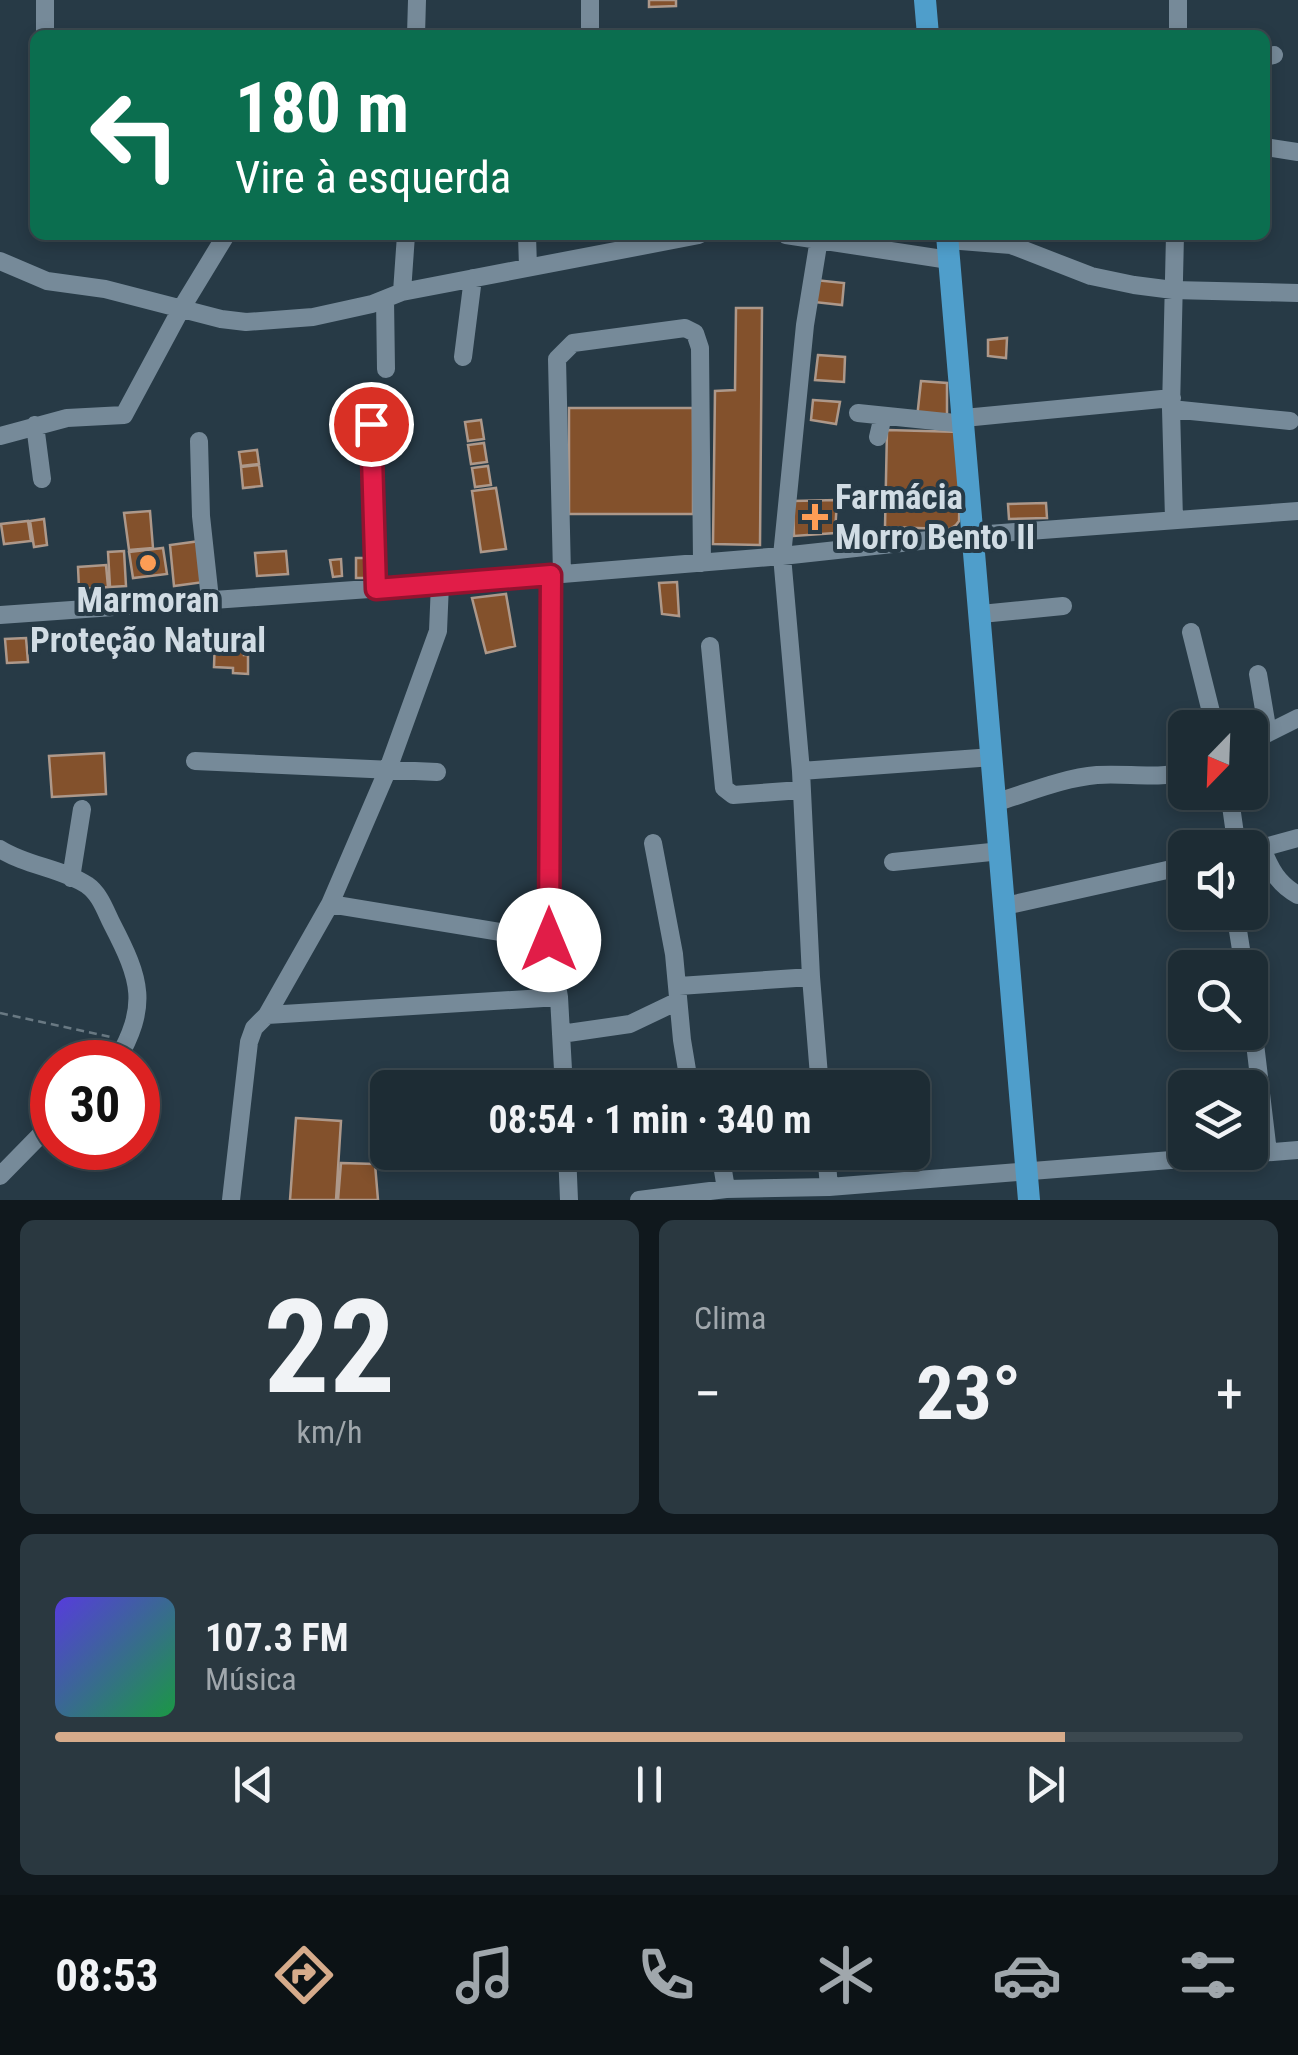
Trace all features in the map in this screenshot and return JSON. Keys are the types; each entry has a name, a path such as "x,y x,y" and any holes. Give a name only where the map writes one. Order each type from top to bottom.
{"main road":[{"path":"925,0 928,30"},
{"path":"948,245 1029,1200"}],"street":[{"path":"45,0 46,30"},
{"path":"416,30 418,0"},
{"path":"590,0 590,30"},
{"path":"1178,0 1178,30"},
{"path":"1270,148 1298,152"},
{"path":"0,436 67,418 124,415 223,240"},
{"path":"386,369 393,295 405,240"},
{"path":"527,240 528,268"},
{"path":"0,261 46,281 105,289 221,319 272,320 314,317 393,295 669,240"},
{"path":"818,1070 801,780 782,556 805,326 819,240 1011,245 1091,276 1173,290 1298,293"},
{"path":"1174,519 1175,240"},
{"path":"463,358 473,278"},
{"path":"563,1070 559,997 549,940 557,360 573,342 685,328 695,333 700,348 702,562"},
{"path":"858,413 964,421 1172,403 1290,421"},
{"path":"878,437 883,416"},
{"path":"371,424 376,589"},
{"path":"34,425 42,479"},
{"path":"199,441 201,516 210,599"},
{"path":"0,616 557,575 975,535 1298,510"},
{"path":"231,1200 254,1028 267,1014 330,904 388,769 438,632 440,584"},
{"path":"981,614 1063,606"},
{"path":"1191,632 1211,710"},
{"path":"710,646 724,788 733,795 801,780 993,757"},
{"path":"1258,674 1264,710"},
{"path":"1268,733 1298,718"},
{"path":"195,762 437,772"},
{"path":"997,802 1074,778 1168,775"},
{"path":"71,878 82,809"},
{"path":"1268,846 1298,838"},
{"path":"653,843 688,1070"},
{"path":"0,849 82,882 99,898 139,985 138,1015 129,1040"},
{"path":"893,862 1001,851"},
{"path":"1268,867 1285,888 1298,896"},
{"path":"1005,906 1168,870"},
{"path":"330,904 549,940"},
{"path":"561,1034 630,1024 678,994 810,978"},
{"path":"267,1014 559,997"},
{"path":"0,1176 30,1142"},
{"path":"1268,1152 1298,1150"},
{"path":"639,1200 726,1190 829,1187 1168,1160"},
{"path":"568,1170 570,1200"},
{"path":"723,1170 726,1190"},
{"path":"828,1170 829,1187"}],"path":[{"path":"0,1013 119,1040"}],"building":[{"path":"649,0 676,0 676,6 649,7"},
{"path":"815,280 844,283 842,305 814,302"},
{"path":"736,308 762,308 760,545 713,544 715,391 735,390"},
{"path":"1007,338 1006,358 988,356 988,340"},
{"path":"818,355 845,357 844,382 815,380"},
{"path":"921,381 947,383 947,420 917,418"},
{"path":"813,400 840,402 836,424 811,420"},
{"path":"569,408 693,408 693,514 569,514"},
{"path":"481,420 484,439 468,441 465,422"},
{"path":"887,430 961,432 956,525 950,529 885,527"},
{"path":"484,443 487,462 471,464 468,445"},
{"path":"257,450 259,464 241,466 239,452"},
{"path":"259,465 262,486 243,488 241,467"},
{"path":"488,466 491,485 475,487 472,468"},
{"path":"496,488 506,549 481,552 472,491"},
{"name":"Farmácia Morro Bento II","path":"837,500 835,533 794,536 793,501"},
{"path":"1046,503 1047,518 1009,519 1008,504"},
{"path":"150,511 153,548 129,550 124,513"},
{"path":"44,519 47,545 34,547 30,521"},
{"path":"28,521 31,541 4,544 1,524"},
{"path":"200,541 204,582 174,586 170,545"},
{"name":"Marmoran Proteção Natural","path":"163,548 167,574 133,578 129,552"},
{"path":"124,551 126,586 110,587 108,552"},
{"path":"286,551 288,574 257,576 255,553"},
{"path":"356,558 370,558 371,578 356,578"},
{"path":"341,559 342,576 333,577 330,560"},
{"path":"106,565 108,587 79,589 78,567"},
{"path":"677,582 679,616 662,614 659,583"},
{"path":"506,594 515,646 486,653 472,598"},
{"path":"215,637 227,638 227,643 244,643 248,674 214,667"},
{"path":"26,638 28,662 7,663 5,639"},
{"path":"104,753 106,794 52,797 49,756"},
{"path":"296,1118 341,1121 336,1200 290,1200"},
{"path":"341,1163 370,1164 370,1170 376,1170 378,1200 338,1200"}],"place":[{"name":"Farmácia Morro Bento II","path":"815,517"},
{"name":"Marmoran Proteção Natural","path":"148,563"}],"route":[{"path":"371,424 376,589 551,575 549,940"}]}
